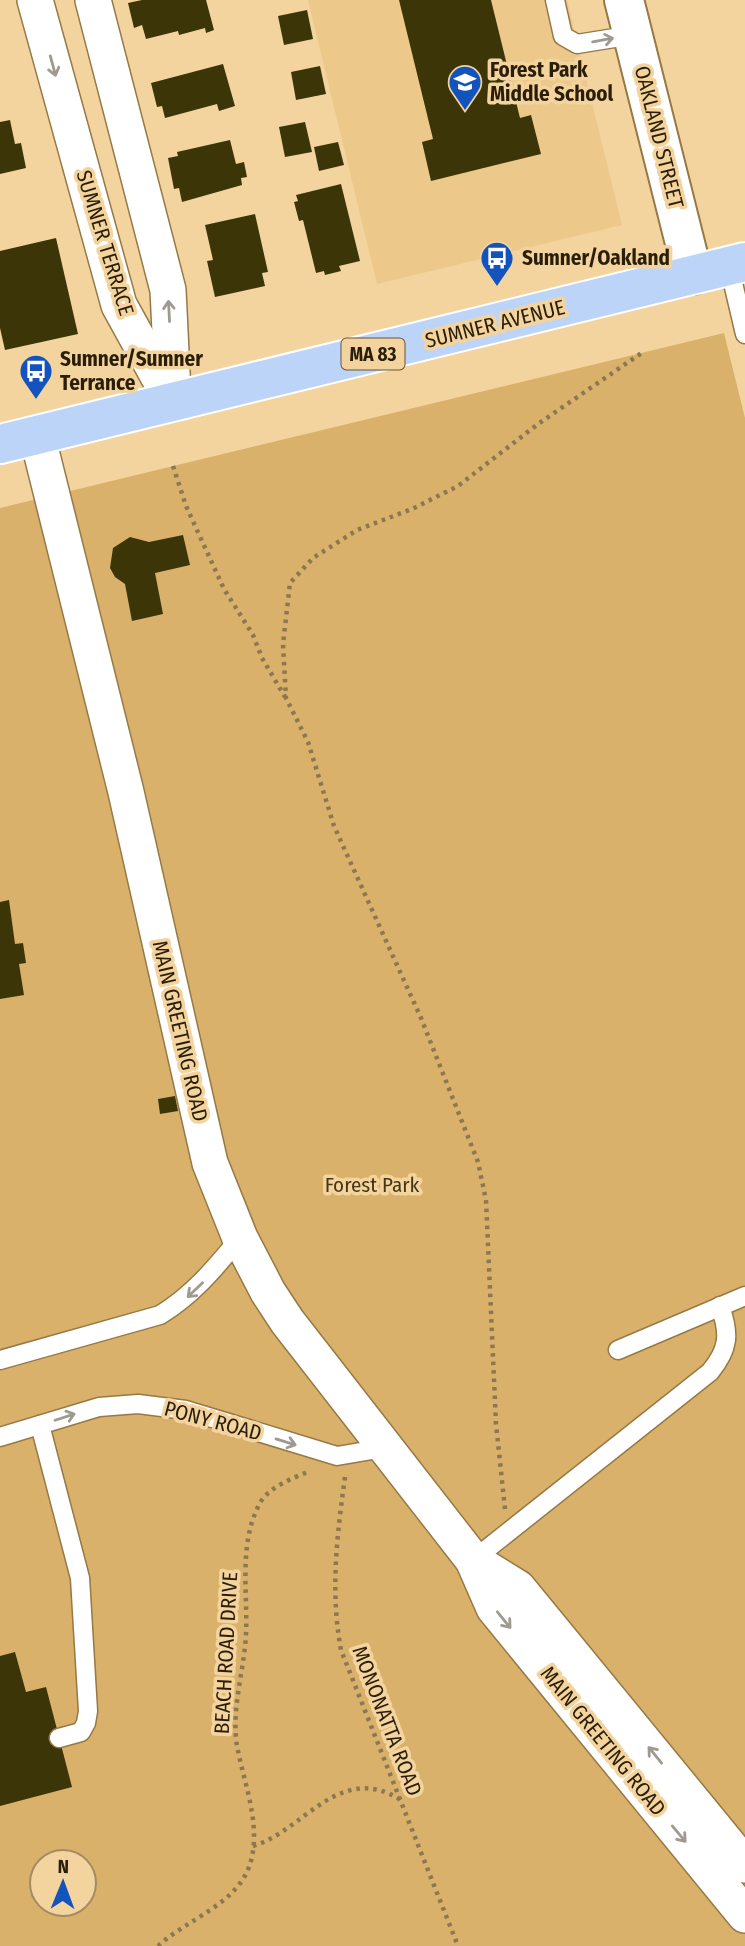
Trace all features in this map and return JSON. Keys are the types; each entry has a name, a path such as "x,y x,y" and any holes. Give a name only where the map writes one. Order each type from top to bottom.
{"main road":[{"name":"OAKLAND STREET","path":"628,18 722,267"},
{"name":"SUMNER AVENUE","path":"0,444 722,267"}],"street":[{"name":"SUMNER TERRACE","path":"35,0 119,305 173,403"},
{"name":"SUMNER TERRACE","path":"93,0 168,290 173,403"},
{"name":"MAIN GREETING ROAD","path":"37,435 126,792 211,1163 240,1238 268,1292 287,1321 473,1559 495,1608 745,1915"},
{"name":"MAIN GREETING ROAD","path":"473,1559 518,1588 745,1865"}],"lane":[{"path":"555,0 563,36 577,44 628,18"},
{"path":"722,267 745,334"},
{"path":"0,1360 160,1315 183,1301 202,1283 240,1238"},
{"path":"618,1350 745,1296"},
{"path":"473,1559 710,1372 728,1341 727,1325 720,1306"},
{"name":"PONY ROAD","path":"0,1437 99,1408 158,1406 186,1410 322,1453 349,1456 384,1448"},
{"path":"40,1425 75,1553 83,1600 86,1723 80,1732 59,1738"}],"path":[{"path":"286,698 283,644 290,583 313,558 357,530 412,509 458,486 538,424 643,352"},
{"path":"173,466 186,506 224,589 253,635 262,658 308,742 334,826 421,1018 478,1162 486,1200 492,1278 491,1326 499,1473 511,1530"},
{"name":"MONONATTA ROAD","path":"349,1456 334,1578 336,1623 350,1678 458,1946"},
{"name":"BEACH ROAD DRIVE","path":"158,1946 174,1931 225,1898 243,1881 250,1865 253,1820 235,1729 246,1636 246,1546 260,1502 287,1479 349,1456"},
{"path":"253,1846 265,1843 292,1822 352,1788 364,1787 390,1793 401,1800"}],"shaded area":[{"name":"Forest Park Middle School","path":"308,0 567,0 622,225 377,284"}],"green space":[{"name":"Forest Park","path":"724,333 745,418 745,1946 0,1946 0,508"}],"building":[{"path":"142,0 206,0 214,30 206,33 205,28 179,35 178,31 146,39 142,25 134,28 128,3"},
{"path":"399,0 491,0 520,118 531,115 541,154 431,181 422,142 433,139"},
{"path":"307,10 313,39 284,45 278,16"},
{"path":"223,64 235,106 219,111 217,104 165,118 162,106 157,107 151,83"},
{"path":"320,66 326,94 296,100 291,72"},
{"path":"10,120 15,144 21,143 26,168 0,174 0,122"},
{"path":"305,122 312,152 285,157 279,127"},
{"path":"230,140 236,164 244,162 247,177 241,178 242,185 182,202 179,188 174,189 168,158 178,156 177,152"},
{"path":"338,142 344,165 319,171 314,147"},
{"path":"341,184 360,261 339,266 341,271 325,275 324,271 316,273 303,220 299,221 294,202 298,201 296,195"},
{"path":"255,214 268,272 262,273 265,286 215,297 207,261 213,260 205,225"},
{"path":"56,238 78,334 5,350 0,328 0,251"},
{"path":"183,535 190,565 155,573 163,614 132,621 125,584 115,577 110,568 113,548 130,537 149,542"},
{"path":"9,900 15,944 23,943 26,963 19,964 24,995 0,999 0,902"},
{"path":"175,1096 178,1111 160,1114 158,1099"},
{"path":"15,1652 26,1692 46,1687 72,1787 0,1806 0,1656"}],"place":[{"name":"Forest Park Middle School","path":"465,112"},
{"name":"Sumner/Oakland","path":"497,288"},
{"name":"Sumner/Sumner Terrance","path":"36,401"}]}
